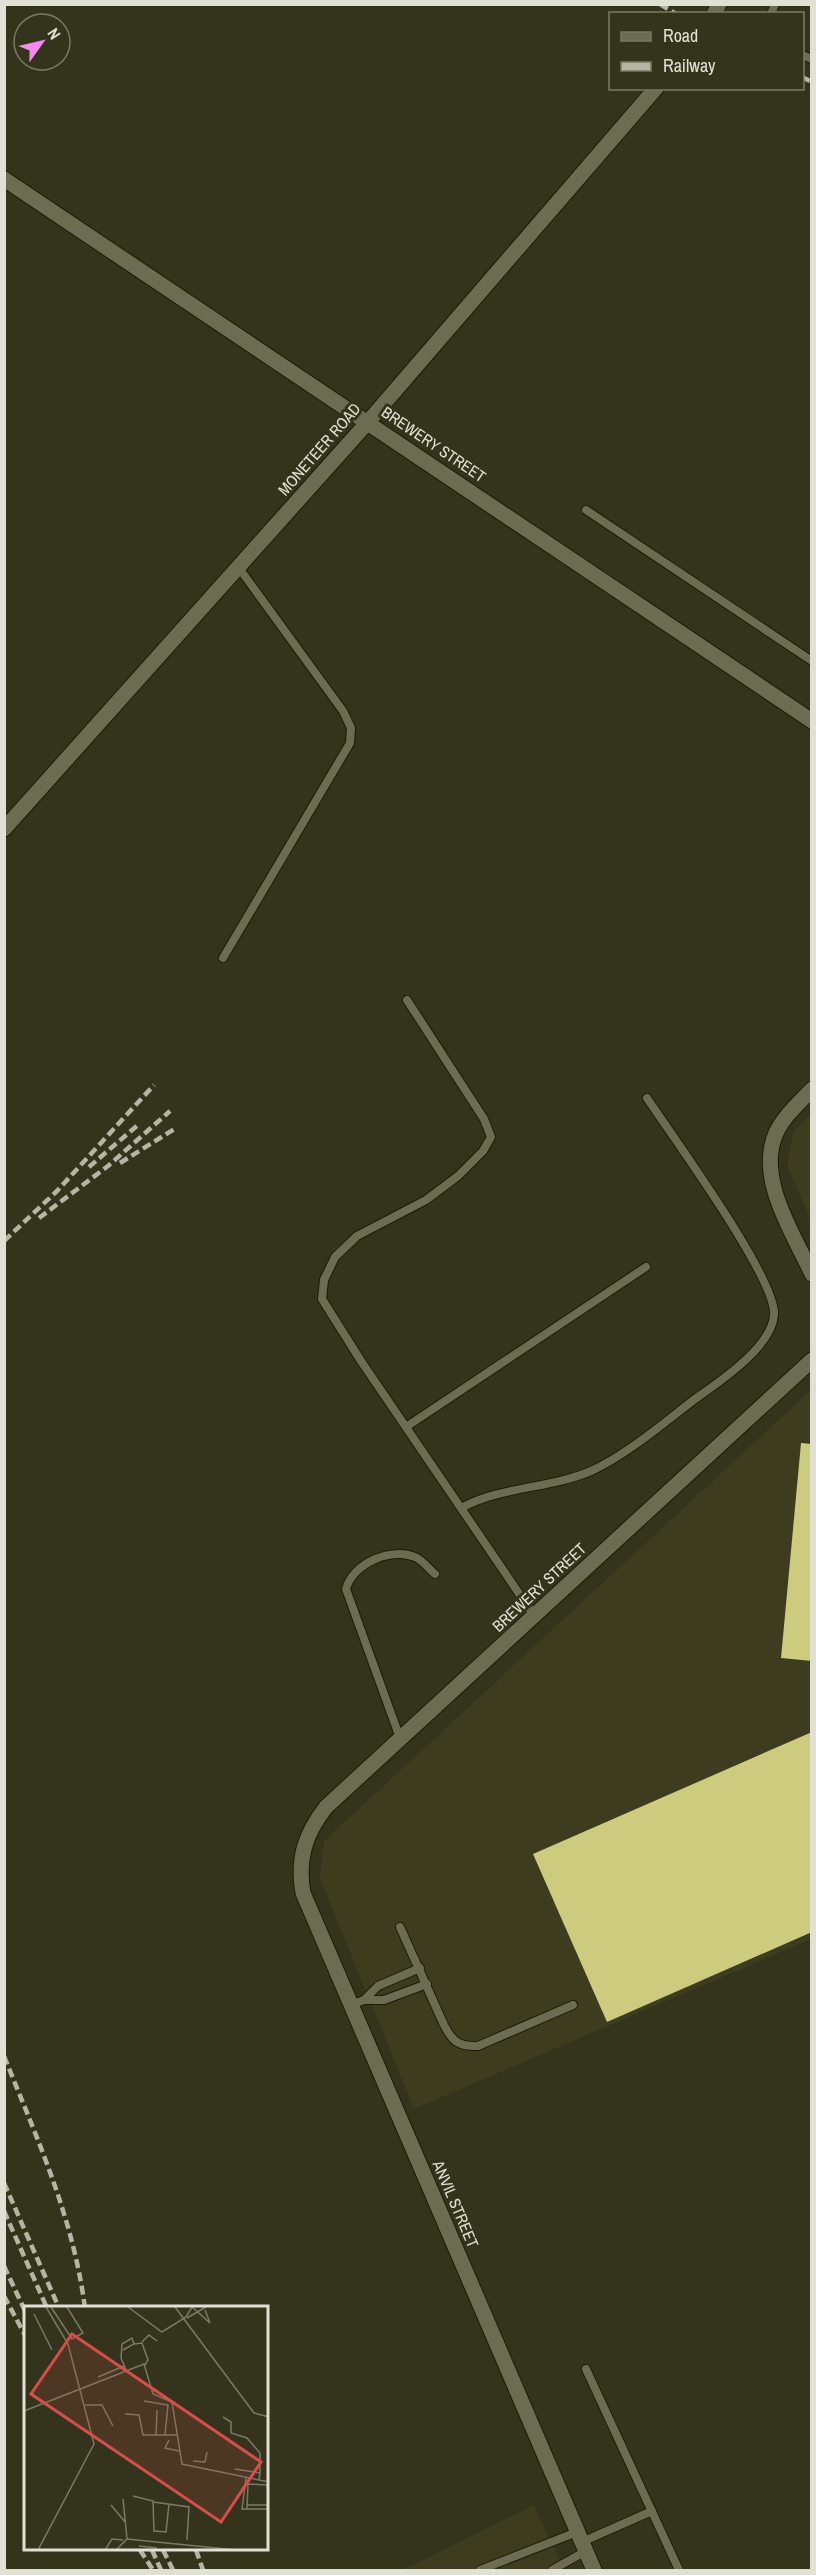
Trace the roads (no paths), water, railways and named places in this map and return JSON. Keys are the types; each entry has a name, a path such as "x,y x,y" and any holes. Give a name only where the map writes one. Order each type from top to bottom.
{"street":[{"name":"MONETEER ROAD","path":"4,829 368,422 654,90"},
{"name":"BREWERY STREET","path":"4,179 812,721"},
{"path":"812,1089 786,1117 776,1134 770,1154 769,1170 773,1187 812,1274"},
{"name":"BREWERY STREET","path":"303,1849 313,1825 326,1807 812,1360"},
{"name":"ANVIL STREET","path":"303,1849 299,1871 303,1893 357,2002 594,2571"}],"lane":[{"path":"586,510 812,661"},
{"path":"223,958 350,743 351,728 343,711 239,568"},
{"path":"407,1000 484,1119 491,1137 483,1151 458,1176 426,1200 357,1236 335,1257 324,1280 322,1299 535,1617"},
{"path":"461,1508 492,1494 560,1481 592,1471 643,1438 727,1376 763,1342 774,1316 771,1295 735,1231 647,1098"},
{"path":"406,1427 646,1267"},
{"path":"400,1738 346,1589 349,1578 361,1567 375,1559 400,1553 417,1558 435,1574"},
{"path":"400,1927 452,2039 465,2047 478,2046 573,2005"},
{"path":"357,2002 378,1986 420,1968"},
{"path":"357,2002 384,2000 427,1984"},
{"path":"586,2369 679,2571"},
{"path":"480,2571 582,2542 652,2511"},
{"path":"552,2571 582,2542"}],"railway":[{"path":"660,4 673,12"},
{"path":"804,78 812,82"},
{"path":"4,1241 57,1191 154,1085"},
{"path":"39,1218 108,1166 170,1111"},
{"path":"89,1167 139,1124"},
{"path":"120,1163 176,1128"},
{"path":"4,2056 63,2211 72,2242 85,2306"},
{"path":"4,2183 58,2306"},
{"path":"4,2211 46,2306"},
{"path":"4,2266 24,2309"},
{"path":"4,2296 24,2333"},
{"path":"141,2551 153,2570"},
{"path":"152,2551 161,2570"},
{"path":"164,2551 173,2570"},
{"path":"196,2551 203,2570"}]}
